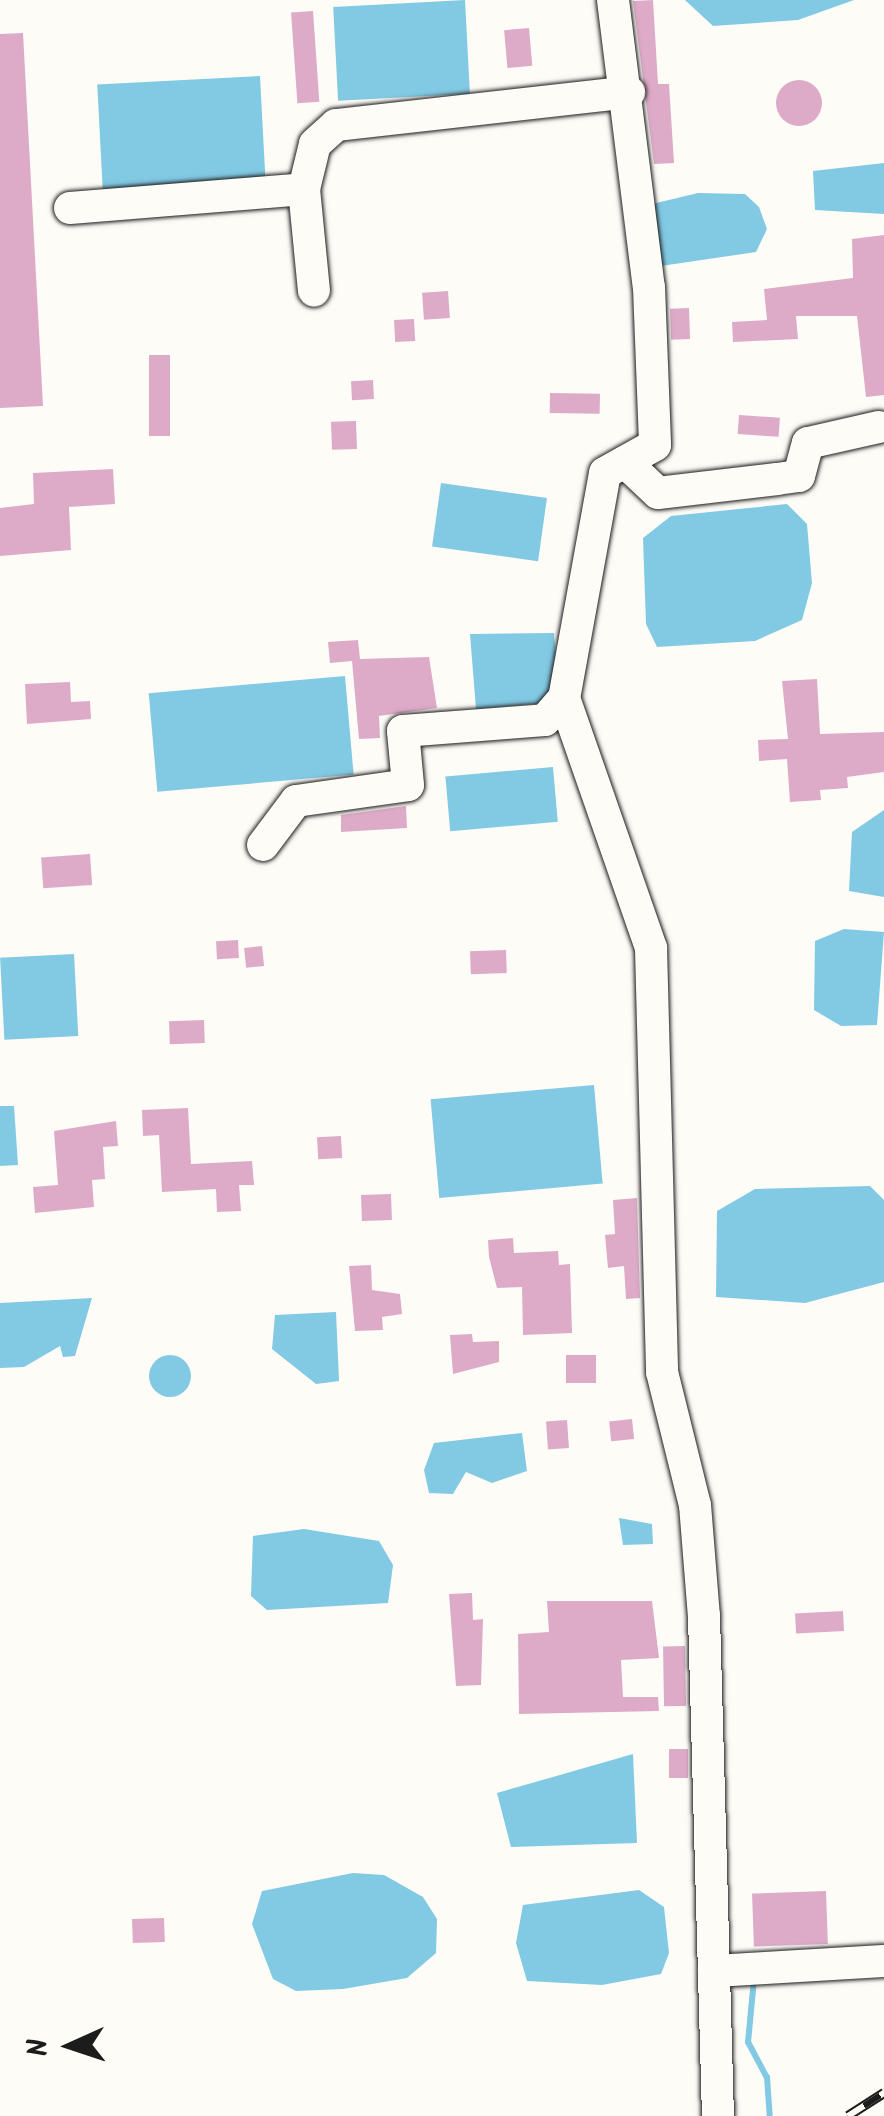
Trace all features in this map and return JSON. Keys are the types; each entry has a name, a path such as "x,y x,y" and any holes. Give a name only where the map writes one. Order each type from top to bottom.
{"street":[{"path":"613,0 629,92 655,444 605,473 564,698 651,948 662,1372 695,1505 718,2116"},
{"path":"314,292 304,189 314,144 336,125 629,92"},
{"path":"70,208 304,189"},
{"path":"624,462 658,493 777,479 799,476 808,442 879,428"},
{"path":"263,845 296,802 408,785 403,731 545,720 564,698"},
{"path":"714,1971 884,1961"}],"water":[{"path":"465,0 470,94 338,101 333,7"},
{"path":"685,0 854,0 798,20 713,26"},
{"path":"260,76 266,183 103,191 97,85"},
{"path":"884,163 884,214 815,210 813,171"},
{"path":"698,193 745,194 759,207 767,229 756,252 661,266 652,204"},
{"path":"441,483 547,498 538,561 432,546"},
{"path":"787,504 807,524 812,583 802,620 755,641 657,647 646,624 643,538 671,516"},
{"path":"554,633 557,669 546,703 476,709 470,634"},
{"path":"345,676 354,775 157,792 149,693"},
{"path":"553,767 558,822 450,831 445,776"},
{"path":"884,810 884,897 849,891 852,832"},
{"path":"844,929 884,932 877,1025 841,1026 814,1010 815,941"},
{"path":"74,954 78,1036 4,1040 0,958"},
{"path":"594,1085 603,1184 439,1198 431,1099"},
{"path":"0,1106 14,1106 18,1165 0,1166"},
{"path":"870,1186 884,1200 884,1282 805,1303 716,1297 717,1211 755,1189"},
{"path":"92,1298 75,1356 63,1357 60,1346 24,1367 0,1368 0,1303"},
{"path":"336,1312 339,1381 316,1384 272,1349 275,1315"},
{"path":"170,1355 185,1361 191,1376 185,1391 170,1397 155,1391 149,1376 155,1361"},
{"path":"522,1433 527,1471 492,1483 466,1472 453,1494 429,1493 424,1470 434,1443"},
{"path":"619,1518 652,1524 653,1544 623,1545"},
{"path":"304,1529 379,1541 393,1565 388,1603 267,1610 251,1596 253,1536"},
{"path":"633,1754 637,1843 511,1847 497,1793"},
{"path":"353,1873 384,1875 423,1897 437,1919 436,1953 407,1978 343,1989 296,1991 273,1979 252,1924 262,1891"},
{"path":"639,1890 664,1907 669,1953 661,1974 602,1985 527,1981 516,1943 523,1905"}],"building":[{"path":"653,0 658,84 669,84 674,163 654,164 633,1"},
{"path":"313,11 319,102 297,103 291,13"},
{"path":"529,28 532,66 507,68 504,30"},
{"path":"23,33 43,406 0,408 0,34"},
{"path":"799,80 815,87 822,103 815,119 799,126 783,119 776,103 783,87"},
{"path":"884,235 884,395 866,397 857,316 796,316 798,339 733,342 732,322 767,320 764,289 853,278 852,239"},
{"path":"448,291 450,318 424,320 422,293"},
{"path":"689,308 690,339 671,340 670,309"},
{"path":"414,319 415,341 395,342 394,320"},
{"path":"149,355 170,355 170,436 149,436"},
{"path":"373,380 374,399 352,400 351,381"},
{"path":"550,393 600,394 600,414 550,413"},
{"path":"739,415 780,418 779,437 738,434"},
{"path":"356,421 357,449 332,450 331,422"},
{"path":"113,469 115,504 69,507 71,550 0,556 0,508 34,504 33,473"},
{"path":"358,640 360,659 429,657 437,708 379,716 380,738 359,739 352,661 330,663 328,642"},
{"path":"817,679 820,734 884,732 884,772 847,777 848,788 820,790 821,800 790,802 787,759 759,761 758,740 788,739 782,681"},
{"path":"70,682 71,702 90,701 91,719 27,724 25,684"},
{"path":"406,806 407,828 341,832 341,815"},
{"path":"90,854 92,885 43,888 41,857"},
{"path":"238,940 239,958 217,959 216,941"},
{"path":"262,946 264,966 246,968 244,948"},
{"path":"506,950 507,973 471,974 470,951"},
{"path":"204,1020 205,1043 170,1044 169,1021"},
{"path":"188,1108 191,1164 252,1161 254,1185 239,1185 241,1211 217,1212 216,1189 162,1192 159,1135 143,1136 142,1110"},
{"path":"116,1121 118,1146 103,1147 105,1179 92,1180 94,1207 35,1213 33,1187 58,1185 54,1131"},
{"path":"341,1136 342,1158 318,1159 317,1137"},
{"path":"391,1194 392,1220 362,1221 361,1195"},
{"path":"637,1198 640,1298 626,1299 624,1266 608,1268 605,1235 615,1234 613,1200"},
{"path":"513,1238 514,1253 558,1251 559,1265 570,1264 572,1333 523,1335 522,1287 497,1288 489,1257 488,1240"},
{"path":"371,1265 372,1290 400,1294 402,1314 382,1317 383,1330 355,1331 349,1266"},
{"path":"472,1334 473,1342 499,1341 499,1362 453,1374 450,1335"},
{"path":"566,1355 596,1355 596,1383 566,1383"},
{"path":"632,1419 634,1439 611,1441 609,1421"},
{"path":"567,1420 569,1448 548,1449 546,1421"},
{"path":"472,1593 473,1620 483,1619 481,1685 456,1686 449,1594"},
{"path":"547,1601 652,1601 659,1658 621,1660 623,1697 658,1697 659,1711 519,1714 518,1634 549,1632"},
{"path":"843,1611 844,1631 796,1633 795,1614"},
{"path":"663,1646 685,1646 686,1706 664,1706"},
{"path":"669,1749 688,1749 688,1778 669,1778"},
{"path":"826,1891 828,1944 754,1947 752,1894"},
{"path":"164,1918 165,1942 133,1943 132,1919"}],"waterway":[{"path":"754,1979 748,2042 767,2077 770,2116"}],"railway":[{"path":"848,2116 884,2093"}]}
